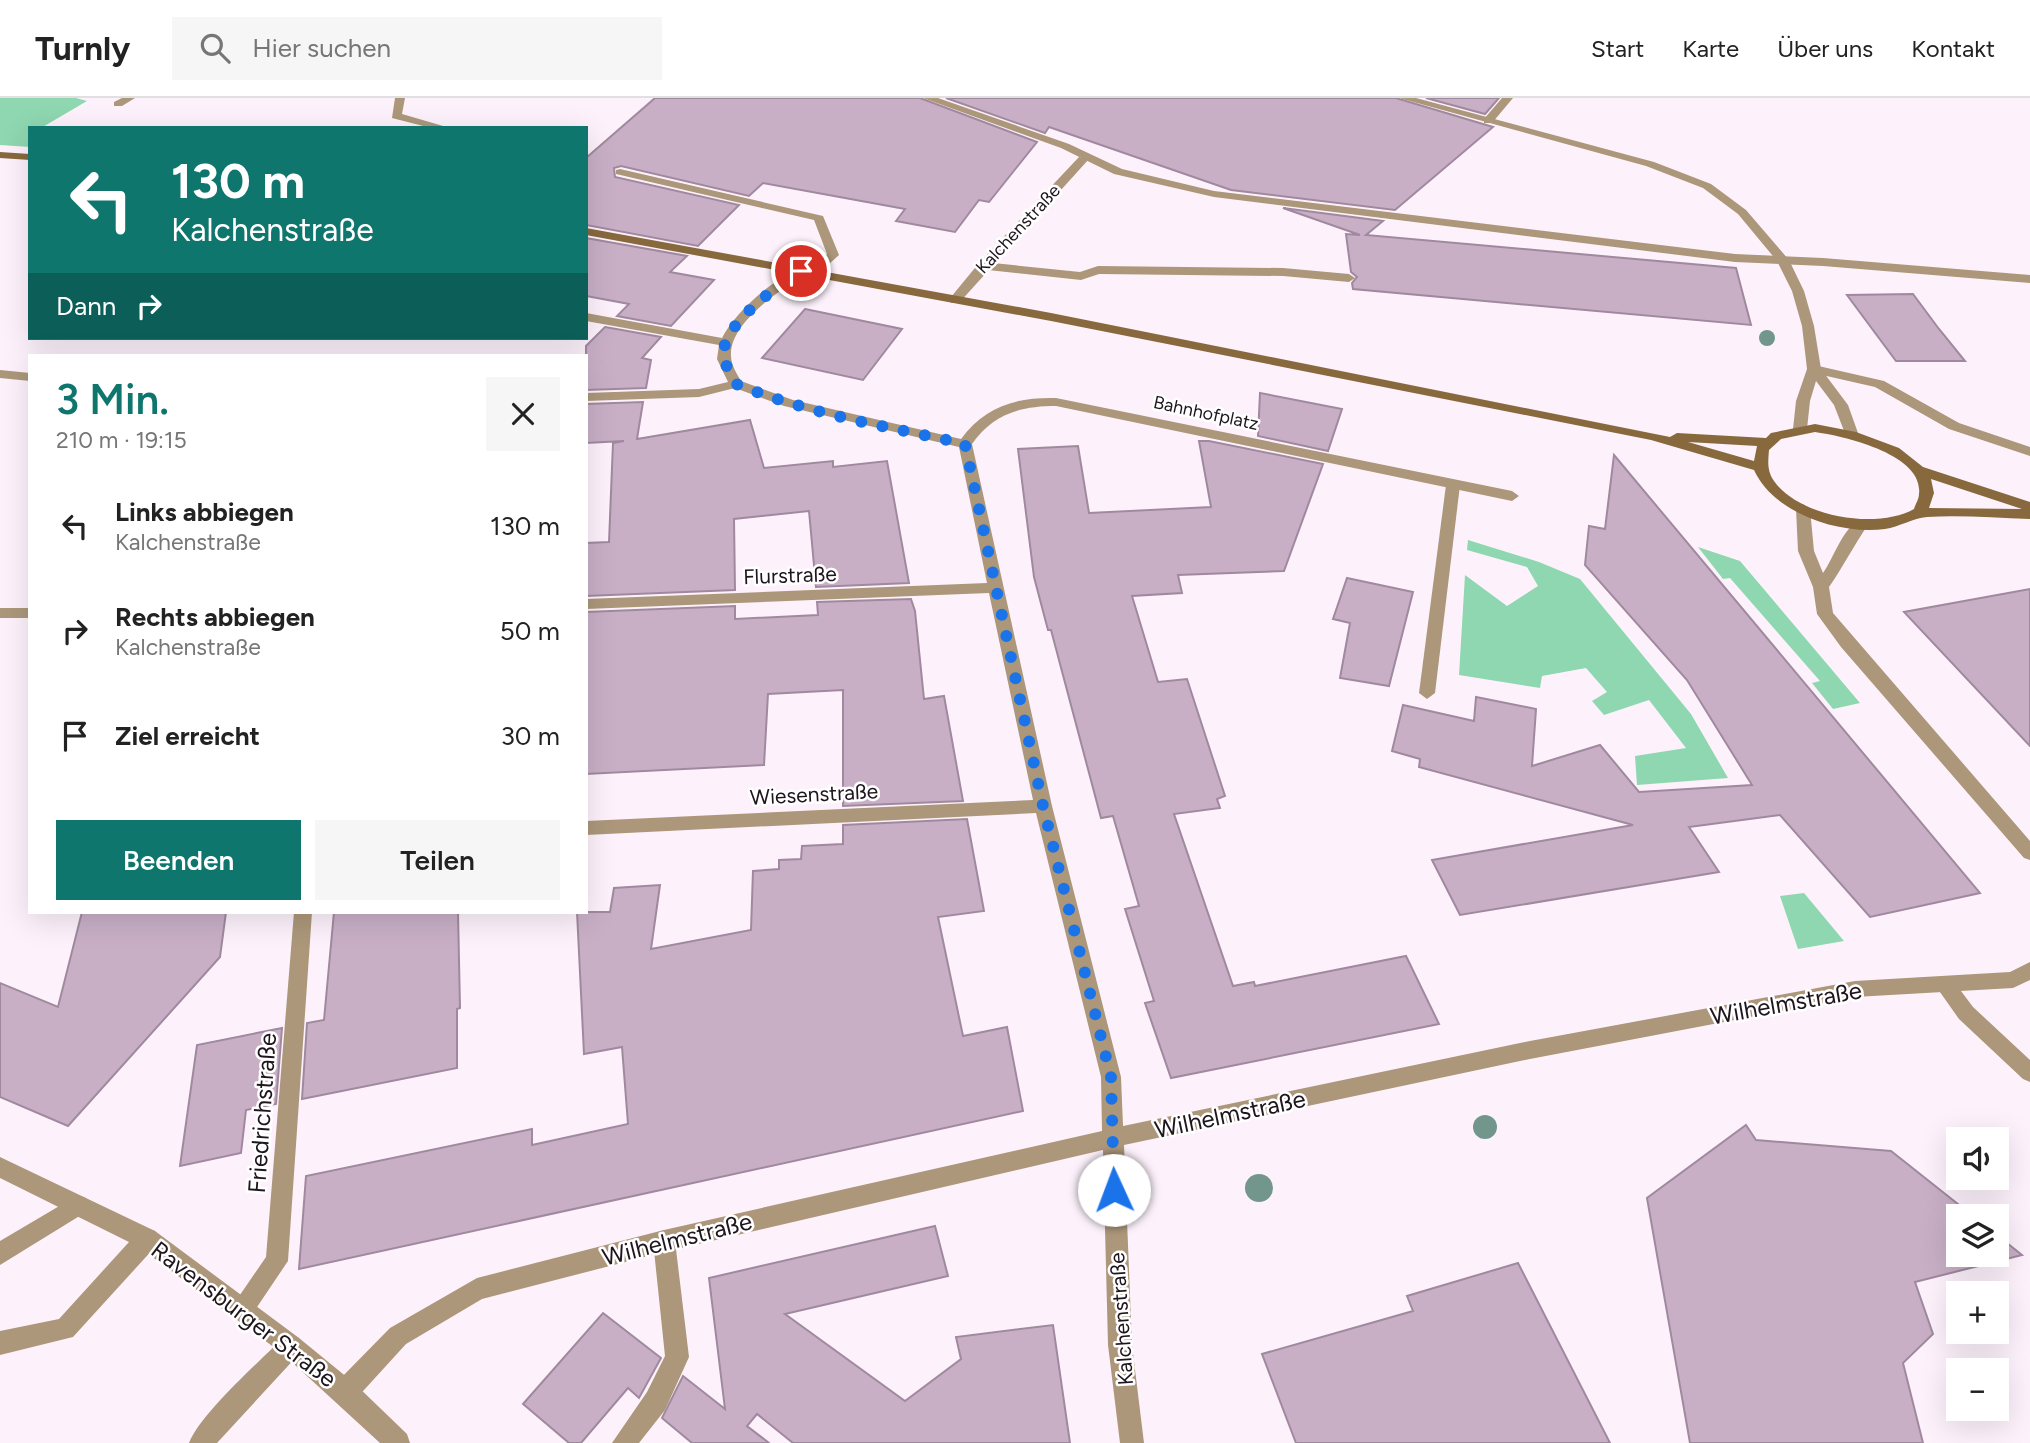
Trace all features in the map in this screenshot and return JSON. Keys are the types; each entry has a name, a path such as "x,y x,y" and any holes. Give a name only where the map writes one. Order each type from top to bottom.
{"main road":[{"path":"0,155 28,156"},
{"path":"588,230 1653,436 1759,467"},
{"path":"2030,507 1918,470 1890,448 1851,433 1831,429 1800,429 1776,436 1767,442 1759,457 1759,467 1774,490 1803,509 1842,522 1861,525 1895,523 1920,512 2030,514"},
{"path":"1653,436 1767,442"},
{"path":"1918,470 1925,482 1927,494 1920,512"}],"street":[{"path":"118,104 130,98"},
{"path":"400,98 396,116 437,126"},
{"path":"928,98 1065,146 1083,159 1145,180 1214,194 1721,256 2030,279"},
{"path":"1404,98 1650,164 1707,186 1742,212 1783,260 1798,291 1808,326 1814,369 1804,401 1800,429"},
{"path":"1488,121 1508,98"},
{"name":"Kalchenstraße","path":"955,300 983,265 1083,159"},
{"path":"620,172 819,218 833,255 776,287 740,320 725,342 724,358 736,384"},
{"path":"983,265 1081,276 1098,270 1283,272 1349,278"},
{"path":"588,317 725,342"},
{"path":"1814,369 1841,405 1851,433"},
{"path":"1814,369 1879,384 1954,426 2030,452"},
{"path":"0,374 28,377"},
{"path":"588,397 699,393 736,384 789,403 965,444"},
{"name":"Bahnhofplatz","path":"965,444 975,427 990,415 1033,401 1056,402 1512,496"},
{"name":"Kalchenstraße","path":"965,444 1043,806 1111,1077 1120,1345 1132,1443"},
{"path":"1427,693 1453,485"},
{"path":"1803,509 1806,551 1821,587 1825,614 1847,643 2030,853"},
{"path":"1821,587 1842,558 1852,534 1861,525"},
{"name":"Flurstraße","path":"588,604 995,588"},
{"path":"0,613 28,613"},
{"name":"Wiesenstraße","path":"588,828 1043,806"},
{"name":"Friedrichstraße","path":"243,1308 277,1261 303,914"},
{"name":"Wilhelmstraße","path":"345,1392 398,1336 477,1289 664,1241 1112,1138 1530,1049 1842,992 2013,980 2030,970"},
{"path":"1945,985 1966,1013 2030,1073"},
{"name":"Ravensburger Straße","path":"0,1167 147,1239 291,1346 345,1392 398,1443"},
{"path":"0,1254 78,1205"},
{"path":"0,1343 65,1329 147,1239"},
{"path":"624,1443 656,1401 677,1357 664,1241"},
{"path":"201,1443 237,1401 291,1346"}],"green space":[{"path":"0,98 76,98 87,101 44,126 28,126 28,147 0,145"},
{"path":"1468,540 1539,562 1580,579 1691,714 1728,778 1637,785 1635,756 1686,748 1649,700 1604,715 1592,701 1607,692 1586,668 1542,676 1540,688 1459,675 1465,575 1507,606 1538,586 1527,567 1467,550"},
{"path":"1698,547 1740,561 1860,703 1833,709 1812,683 1820,681 1730,578 1723,579"},
{"path":"1804,893 1844,941 1798,949 1780,896"}],"building":[{"path":"655,98 920,98 1037,142 989,202 979,200 955,232 896,221 905,209 763,183 749,196 621,166 614,168 615,177 739,205 698,246 588,225 588,156"},
{"path":"946,98 1396,98 1493,127 1395,210 1231,190 1049,127 1045,133"},
{"path":"1426,98 1499,98 1485,114"},
{"path":"1283,208 1383,221 1366,235 1736,268 1751,325 1353,289 1352,283 1357,277 1351,272 1346,234 1360,235"},
{"path":"588,238 687,256 670,272 714,280 671,326 617,316 629,304 588,296"},
{"path":"1913,294 1965,361 1896,361 1847,295"},
{"path":"805,309 902,329 863,380 762,358"},
{"path":"605,327 661,337 642,358 651,360 646,388 588,390 586,346"},
{"path":"1260,393 1342,409 1328,451 1258,436"},
{"path":"643,402 637,439 750,420 764,468 833,461 833,467 887,461 909,583 816,587 809,511 734,519 735,590 588,596 588,543 609,542 613,443 624,441 588,443 588,404"},
{"path":"1199,441 1323,464 1284,571 1178,575 1182,593 1132,596 1158,682 1187,679 1225,796 1217,799 1220,808 1174,814 1233,986 1254,982 1255,986 1406,956 1439,1024 1171,1078 1145,1003 1154,1001 1125,909 1139,906 1113,816 1101,818 1051,630 1048,630 1034,577 1018,449 1078,446 1089,513 1211,507"},
{"path":"1614,455 1980,893 1870,917 1780,815 1689,827 1719,872 1460,915 1432,860 1633,825 1419,767 1420,759 1392,751 1403,705 1474,721 1476,697 1536,709 1532,766 1600,745 1639,792 1752,785 1687,680 1585,565 1589,526 1605,529"},
{"path":"1347,578 1413,592 1389,686 1340,678 1350,623 1333,619"},
{"path":"2030,589 2030,746 1904,612"},
{"path":"911,599 915,611 924,699 944,696 963,801 843,806 843,690 768,694 764,765 588,774 588,612 735,606 735,619 818,615 817,602"},
{"path":"967,819 984,911 938,917 963,1036 1007,1027 1023,1111 299,1269 306,1176 532,1129 532,1145 628,1124 622,1047 584,1054 577,914 610,912 614,888 660,885 651,949 751,930 753,871 779,869 779,860 801,859 802,846 843,844 843,825"},
{"path":"81,914 226,914 220,957 68,1126 0,1097 0,983 58,1007"},
{"path":"334,914 458,914 460,1008 457,1009 457,1068 302,1099 307,1023 324,1020"},
{"path":"282,1028 276,1104 246,1110 241,1153 180,1166 197,1045"},
{"path":"1746,1125 1756,1140 1891,1151 1958,1204 1946,1204 1946,1267 1974,1267 1915,1282 1933,1334 1903,1363 1923,1443 1690,1443 1647,1198"},
{"path":"935,1226 948,1276 785,1314 905,1401 961,1359 956,1337 1053,1325 1070,1443 793,1443 757,1414 747,1426 769,1443 692,1443 662,1418 683,1376 725,1409 709,1278"},
{"path":"2009,1245 2022,1255 2009,1258"},
{"path":"1518,1263 1610,1443 1296,1443 1262,1354 1413,1311 1407,1296"},
{"path":"603,1313 661,1358 639,1398 628,1388 581,1443 569,1443 523,1404"}],"route":[{"path":"801,271 776,287 740,320 725,342 724,358 736,384 756,392 789,403 965,444 1043,806 1111,1077 1114,1190"}]}
